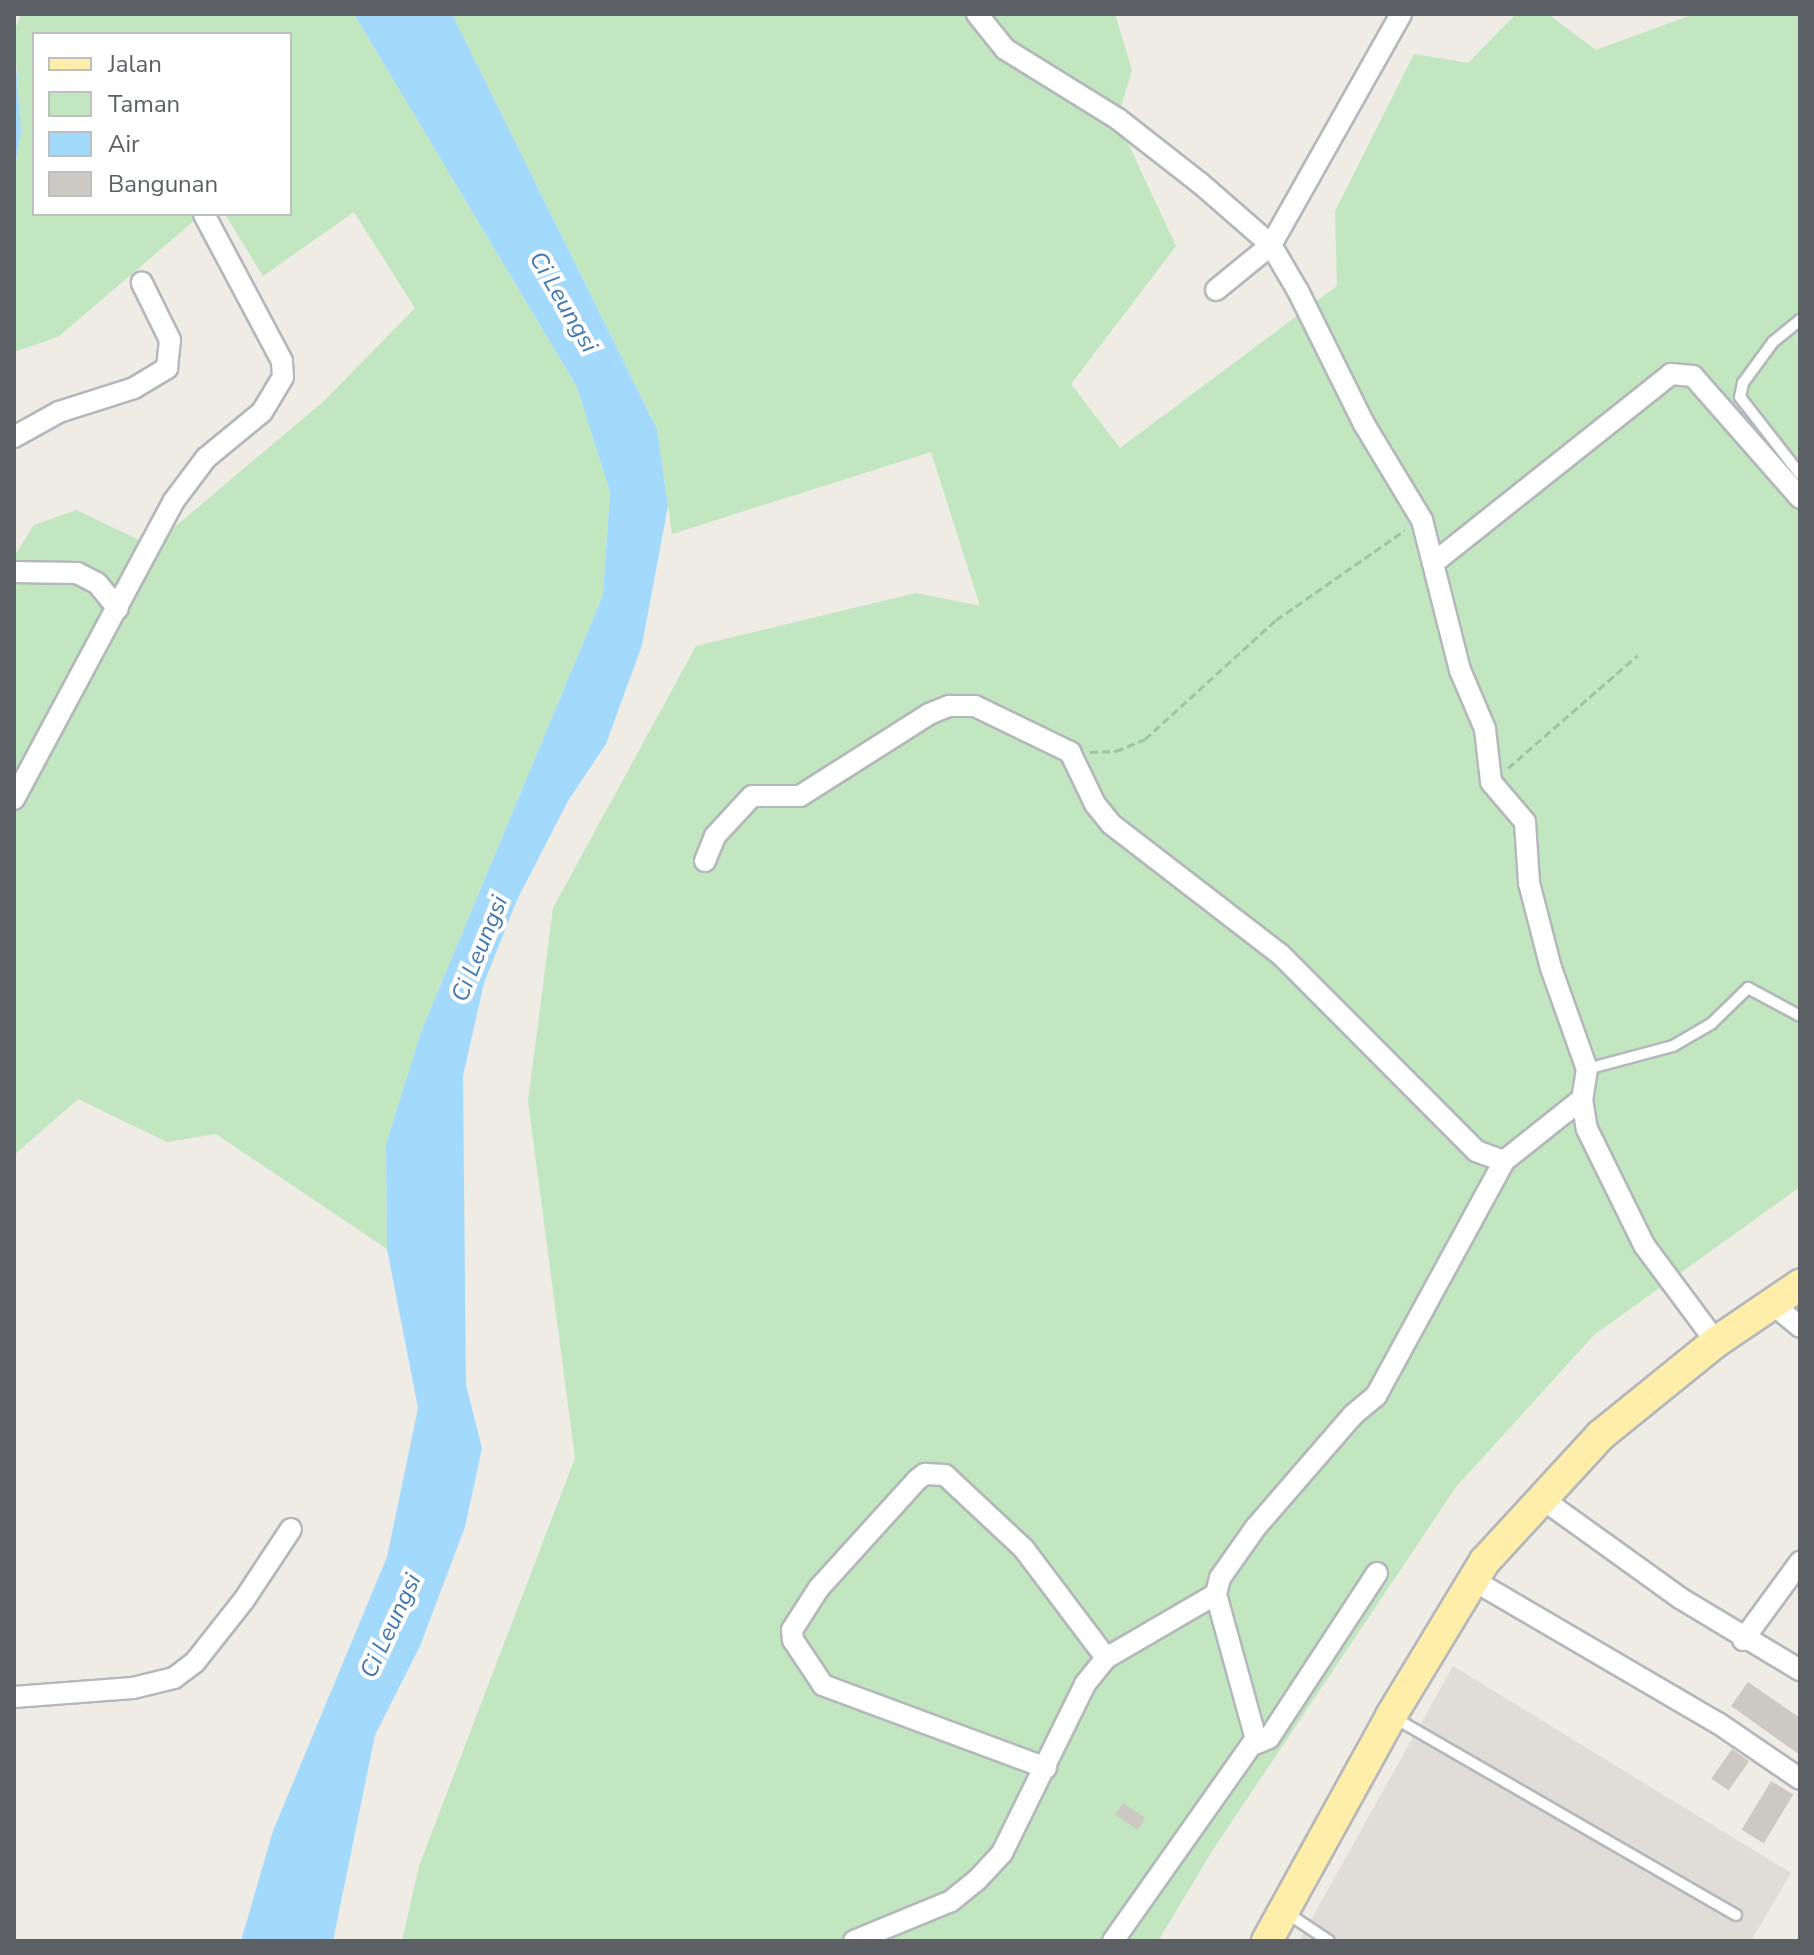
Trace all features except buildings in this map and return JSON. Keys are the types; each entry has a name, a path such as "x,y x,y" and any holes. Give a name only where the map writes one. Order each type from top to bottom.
{"main road":[{"path":"1267,1941 1391,1716 1473,1580 1541,1498 1601,1435 1716,1342 1800,1285"}],"street":[{"path":"977,14 1005,49 1118,119 1271,245 1364,424 1422,520 1436,561 1460,670 1485,729 1491,782 1525,822 1529,883 1551,968 1587,1069 1582,1099 1587,1129 1621,1206 1716,1342"},
{"path":"1216,290 1271,245 1401,14"},
{"path":"14,799 190,477 223,441 262,412 283,377 282,361 205,216"},
{"path":"14,437 59,412 134,388 167,368 170,340 142,283"},
{"path":"1436,561 1671,374 1693,376 1800,498"},
{"path":"14,572 77,573 97,583 118,609"},
{"path":"705,861 715,836 752,796 800,796 949,706 975,706 1070,752 1095,804 1111,824 1280,954 1476,1151 1504,1161"},
{"path":"1377,1573 1269,1738 1262,1744 1255,1740 1216,1594 1228,1562 1353,1415 1376,1396 1504,1161 1582,1099"},
{"path":"1774,1305 1800,1327"},
{"path":"1046,1768 823,1685 793,1640 792,1630 819,1588 918,1479 925,1474 945,1475 1024,1549 1106,1658"},
{"path":"1541,1498 1743,1640 1800,1670"},
{"path":"14,1697 133,1688 174,1678 195,1662 244,1600 291,1529"},
{"path":"1743,1640 1800,1562"},
{"path":"1473,1580 1718,1723 1800,1779"},
{"path":"854,1941 951,1901 977,1880 1002,1853 1085,1684 1106,1658 1216,1594"},
{"path":"1113,1941 1255,1740"}],"lane":[{"path":"1800,320 1773,342 1743,383 1740,397 1800,474"},
{"path":"1587,1069 1673,1046 1711,1024 1748,988 1800,1016"},
{"path":"1391,1716 1736,1915"},
{"path":"1284,1911 1329,1941"}],"path":[{"path":"1070,752 1135,745 1276,620 1357,559 1422,520"},
{"path":"1491,782 1638,655"}],"shaded area":[{"path":"1453,1666 1791,1873 1751,1941 1299,1941"}],"green space":[{"path":"21,14 354,14 577,387 610,492 603,595 421,1032 386,1144 387,1249 216,1134 167,1142 78,1099 14,1155 14,556 34,525 76,510 152,546 324,401 415,308 354,212 263,276 226,216 292,216 292,32 32,32 32,216 200,216 58,337 14,352 14,171 21,132 14,33"},
{"path":"452,14 1115,14 1132,70 1117,120 1176,246 1071,384 1120,448 1337,286 1335,211 1414,54 1468,63 1516,14 1548,14 1596,50 1694,14 1800,14 1800,1187 1594,1335 1456,1487 1214,1848 1158,1941 402,1941 419,1866 575,1458 528,1101 553,908 696,646 916,593 980,606 931,452 672,534 657,429"}],"water":[{"name":"Ci Leungsi","path":"354,14 452,14 657,429 668,506 642,645 606,744 568,801 516,902 484,983 463,1076 466,1385 482,1448 465,1527 420,1646 375,1735 333,1941 241,1941 273,1831 387,1557 418,1408 387,1249 386,1144 421,1032 603,595 610,492 577,387"},
{"path":"14,38 21,132 14,171"}]}
